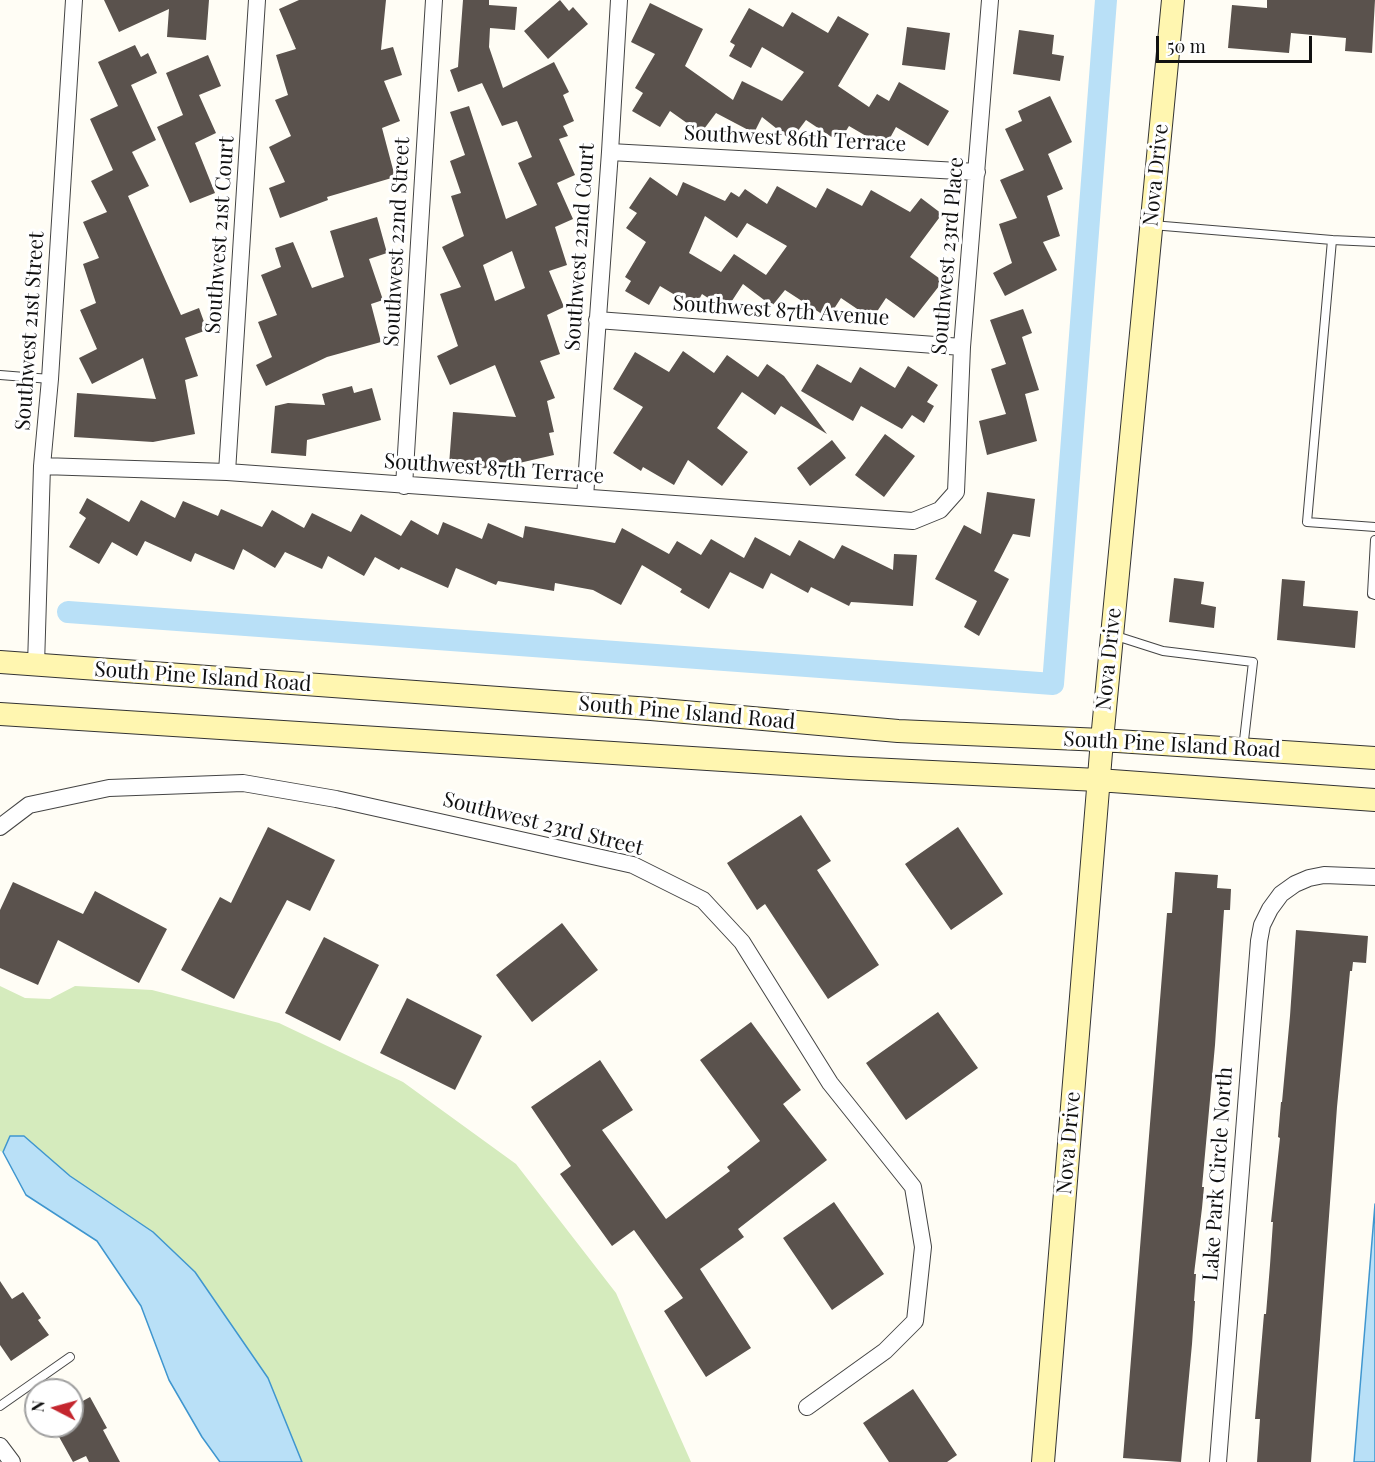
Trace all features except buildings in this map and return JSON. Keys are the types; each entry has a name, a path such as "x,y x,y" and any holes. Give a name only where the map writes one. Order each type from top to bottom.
{"main road":[{"name":"Nova Drive","path":"1042,1462 1098,780 1173,0"},
{"name":"South Pine Island Road","path":"0,662 651,709 898,731 1102,740 1375,758"},
{"name":"South Pine Island Road","path":"0,714 849,768 1098,780 1375,800"}],"street":[{"name":"Southwest 21st Street","path":"36,665 42,466 50,379 74,0"},
{"name":"Southwest 21st Court","path":"227,472 257,0"},
{"name":"Southwest 22nd Street","path":"404,486 434,0"},
{"name":"Southwest 22nd Court","path":"585,497 610,152 618,0"},
{"name":"Southwest 23rd Place","path":"940,510 956,492 962,347 990,0"},
{"name":"Southwest 86th Terrace","path":"610,152 977,172"},
{"name":"Southwest 87th Avenue","path":"597,320 962,347"},
{"name":"Southwest 87th Terrace","path":"42,466 227,472 913,521 940,510"},
{"name":"Southwest 23rd Street","path":"0,827 29,805 109,788 243,783 336,799 633,865 703,900 742,942 830,1083 913,1187 923,1247 915,1321 885,1351 807,1407"},
{"name":"Lake Park Circle North","path":"1218,1462 1259,940 1262,926 1270,909 1281,894 1294,884 1324,875 1375,878"},
{"path":"0,1446 12,1462"}],"lane":[{"path":"1152,225 1375,243"},
{"path":"1332,240 1307,522 1375,527"},
{"path":"0,375 50,379"},
{"path":"1375,540 1371,594 1375,595"},
{"path":"1112,635 1163,651 1253,662 1243,749"},
{"path":"0,1406 70,1357"}],"green space":[{"path":"0,986 25,998 50,999 75,986 152,990 279,1023 403,1082 516,1164 616,1293 691,1462 220,1462 202,1437 169,1380 141,1306 97,1241 26,1195 3,1152 0,1151"}],"water":[{"path":"10,1136 24,1136 70,1176 153,1232 195,1272 268,1378 302,1462 220,1462 202,1437 169,1380 141,1306 97,1241 26,1195 3,1152"},
{"path":"1375,1204 1375,1462 1354,1462 1358,1412"}],"waterway":[{"path":"68,612 1053,684 1106,0"}]}
